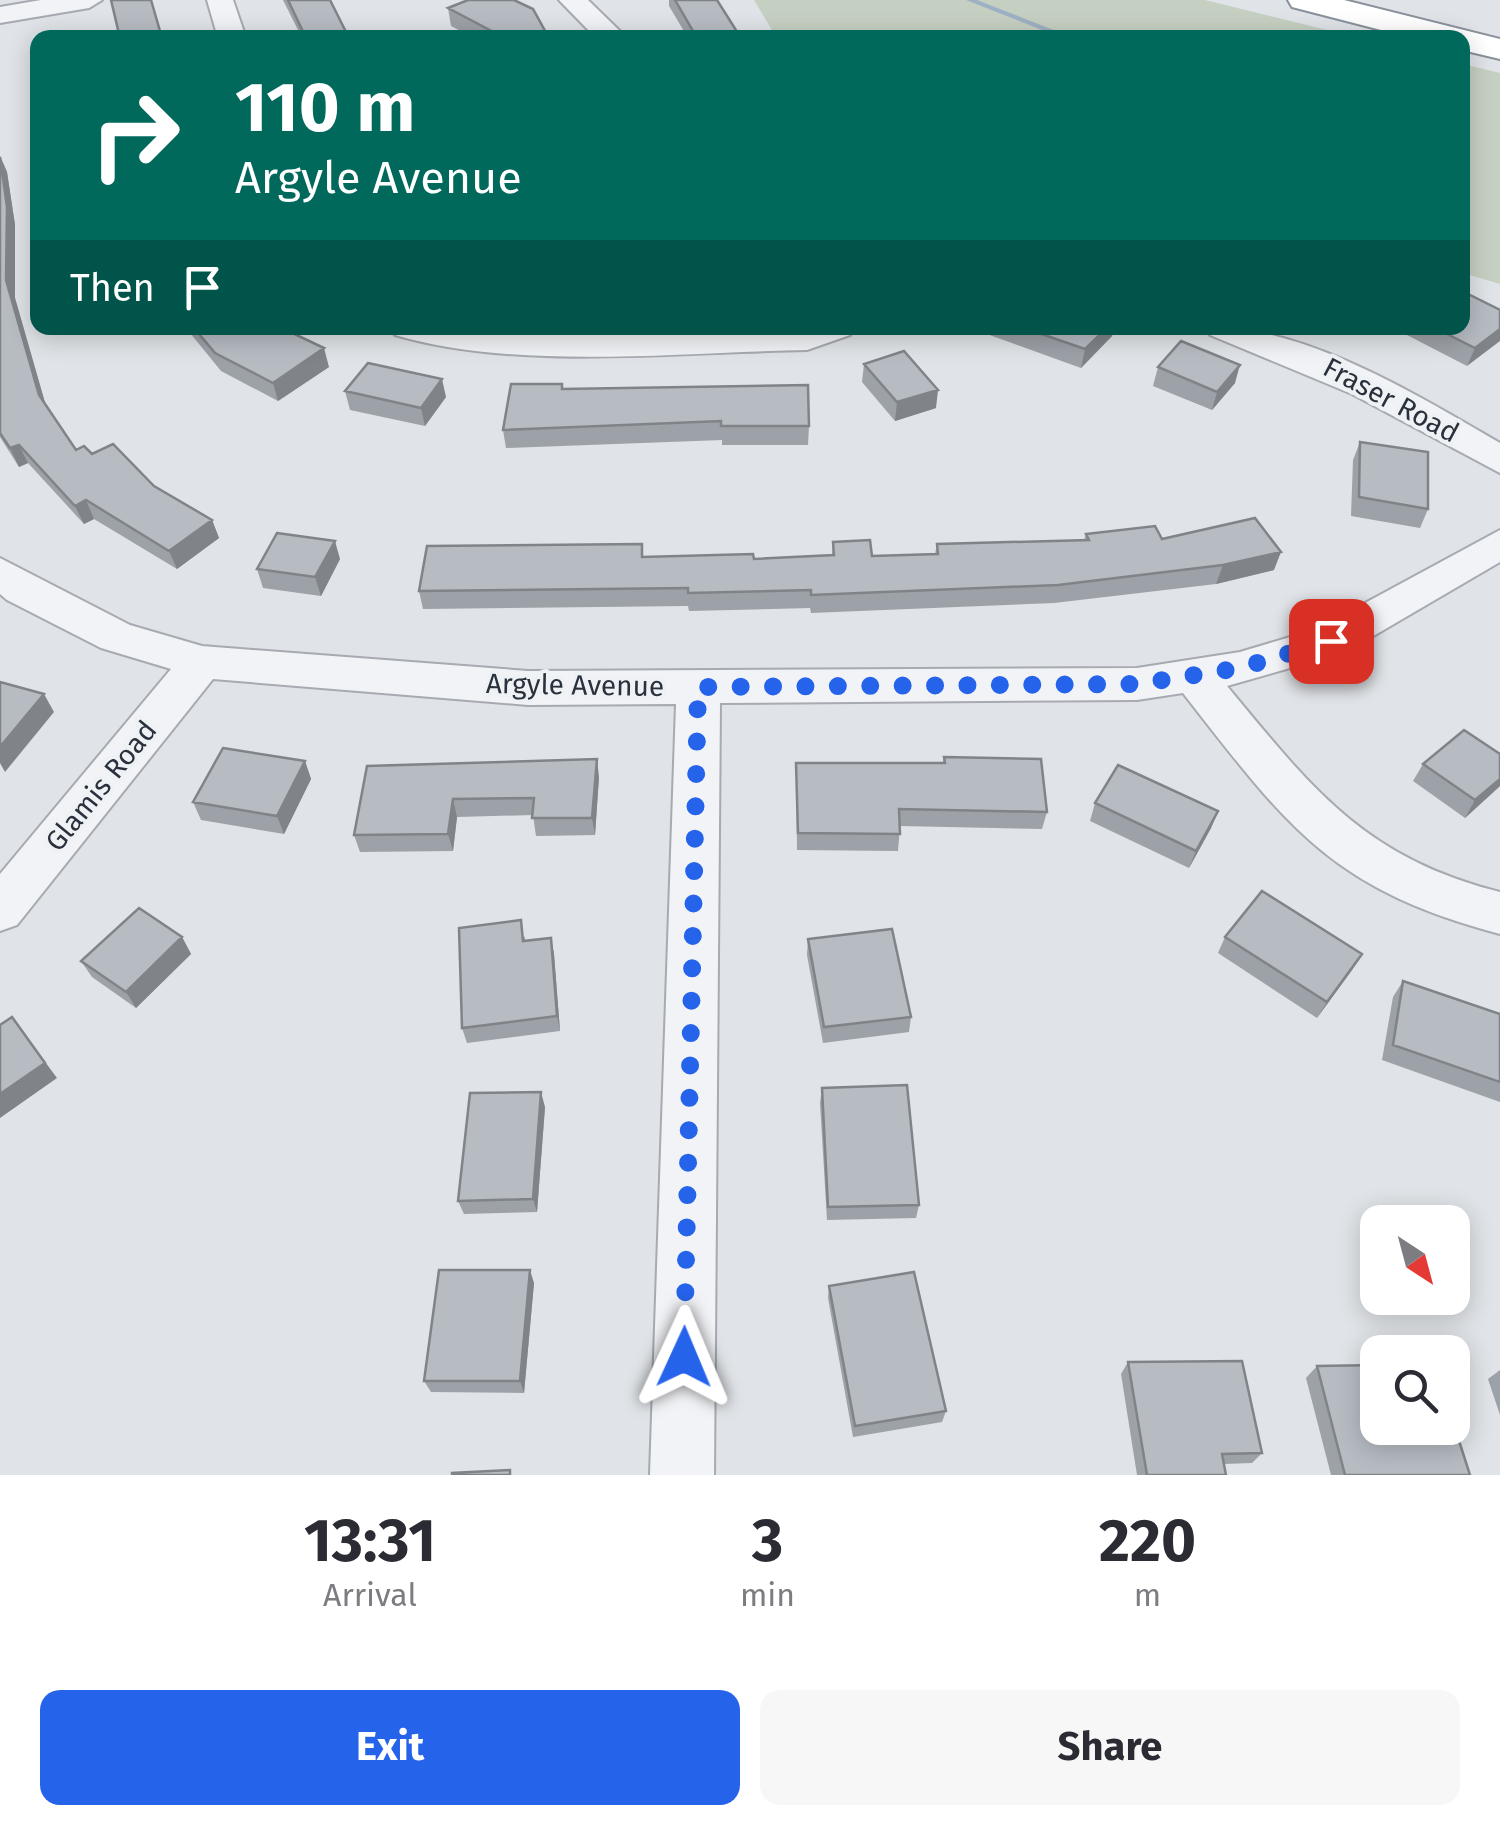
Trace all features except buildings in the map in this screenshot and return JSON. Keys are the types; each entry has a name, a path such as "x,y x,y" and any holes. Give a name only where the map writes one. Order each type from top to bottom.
{"highway":[{"path":"1304,0 1422,30"},
{"path":"1470,42 1500,49"}],"street":[{"path":"0,14 89,0"},
{"path":"220,0 229,30"},
{"path":"572,0 604,30"},
{"path":"445,335 483,342 537,344 807,339 818,335"},
{"name":"Fraser Road","path":"1242,335 1322,363 1406,402 1500,460"},
{"name":"Argyle Avenue","path":"0,572 22,590 116,637 202,662 528,688 1137,684 1240,668 1331,641 1500,544"},
{"name":"Glamis Road","path":"0,910 202,662"},
{"path":"1194,676 1298,803 1342,846 1412,888 1500,913"},
{"path":"682,1475 698,687"}],"green space":[{"path":"754,0 1205,0 1327,30 772,30"},
{"path":"1470,66 1500,73 1500,284 1470,275"}],"waterway":[{"path":"970,0 1049,30"}],"route":[{"path":"684,1357 698,687 1137,684 1240,668 1331,641"}]}
